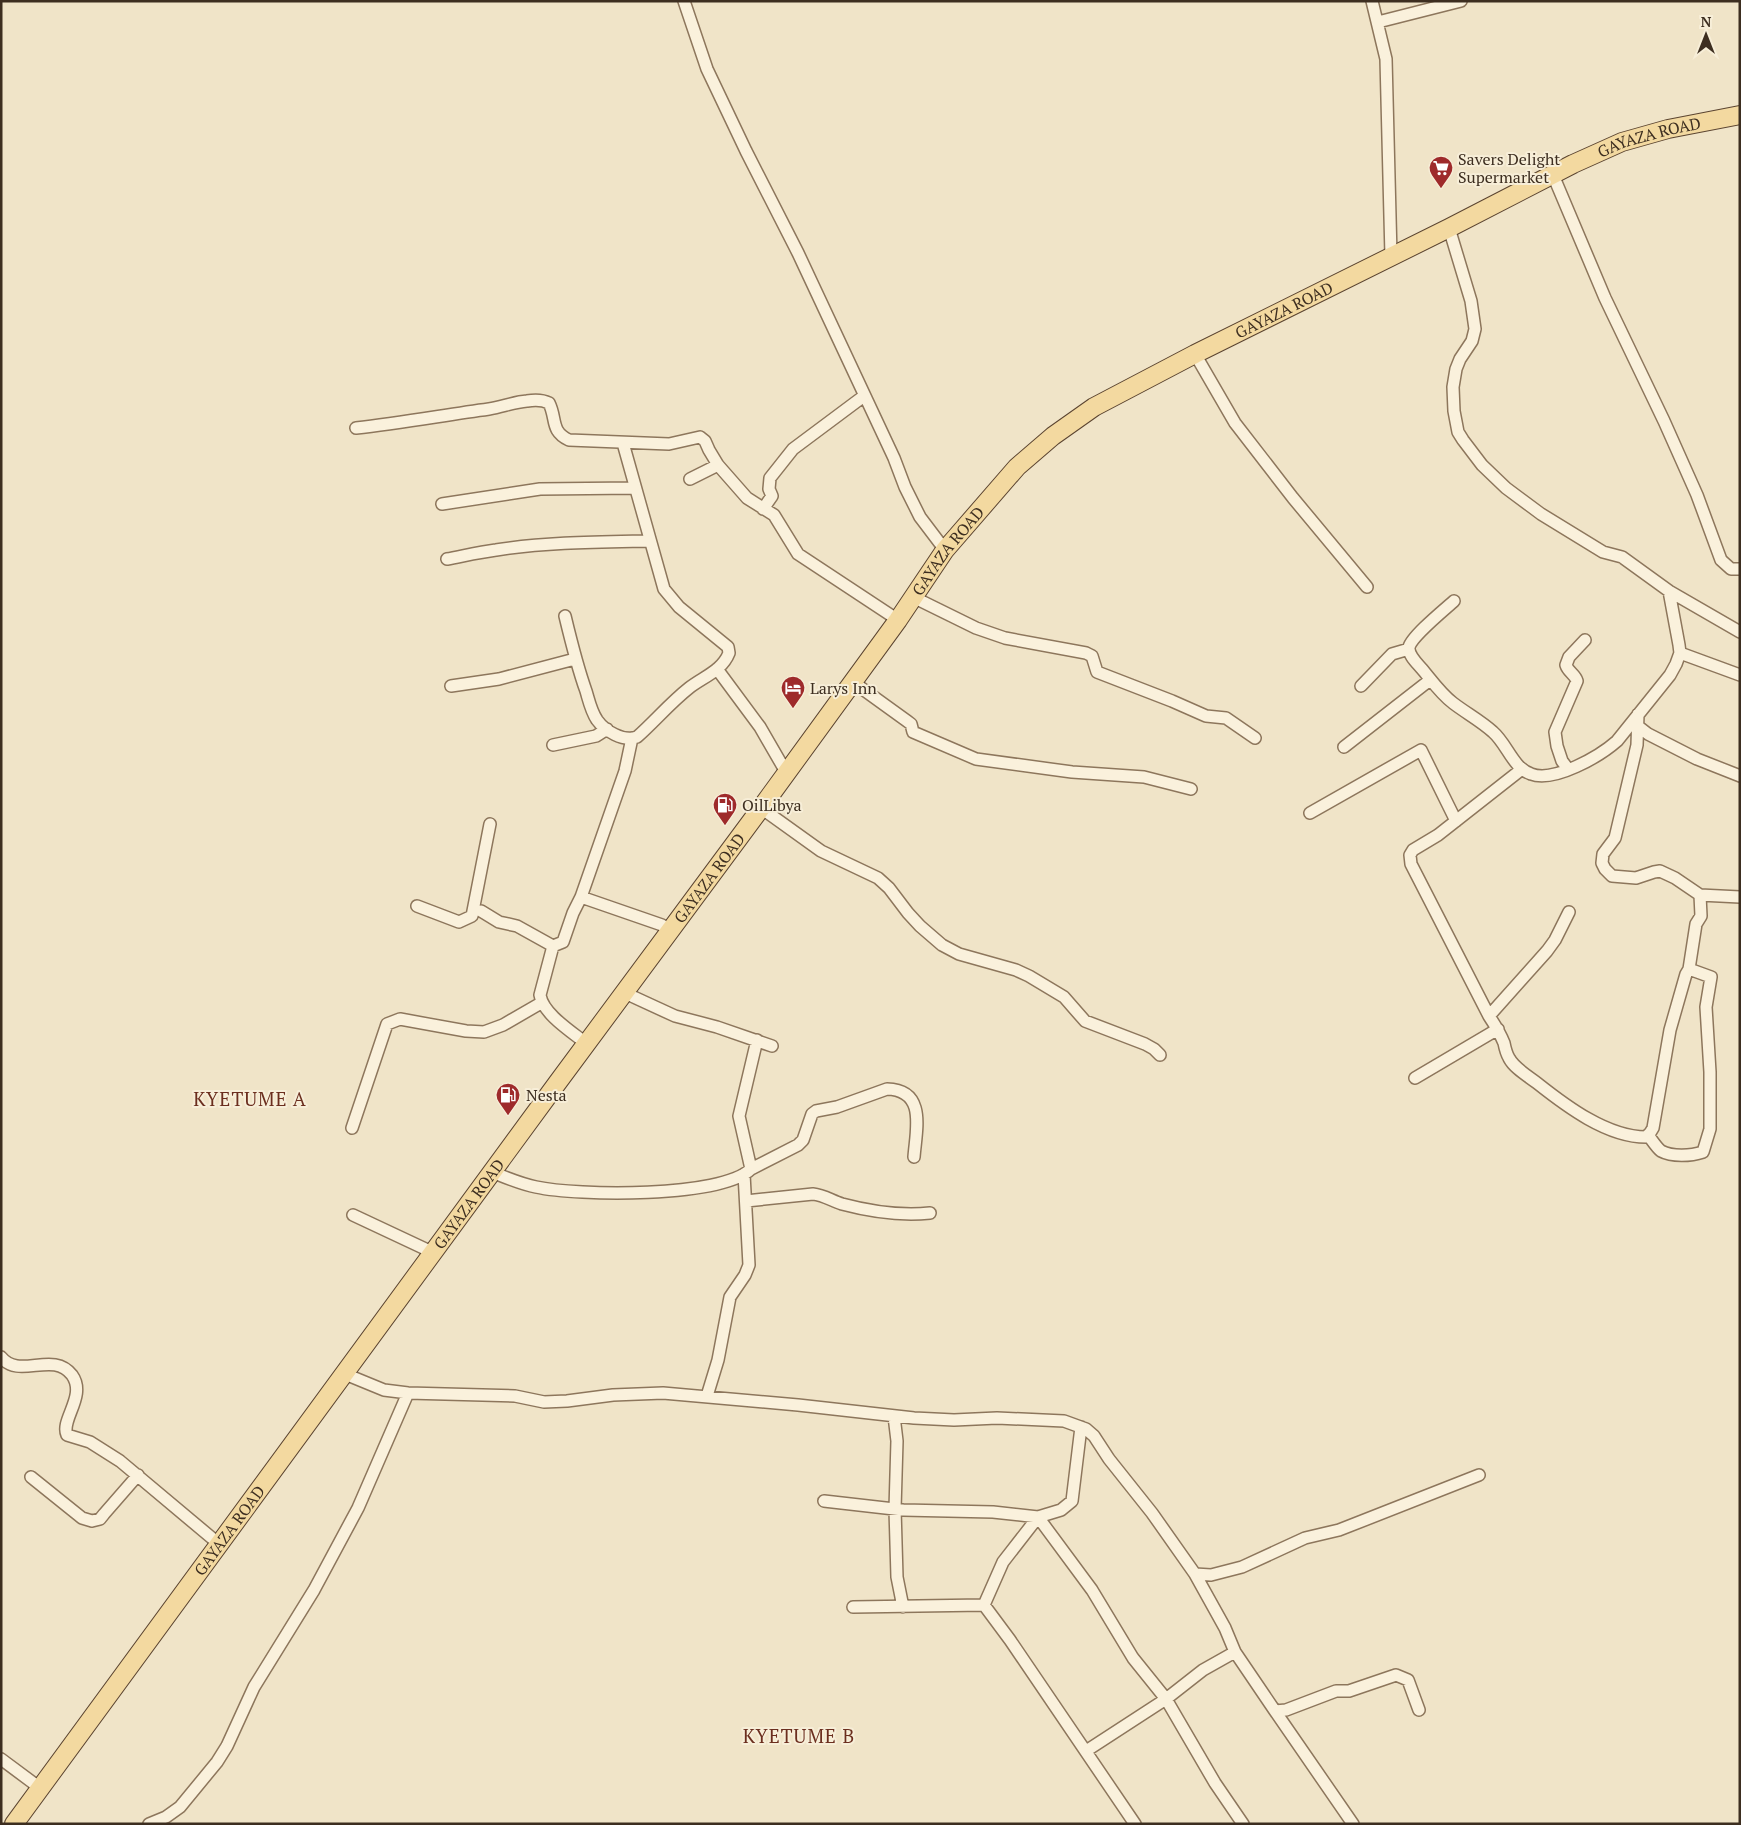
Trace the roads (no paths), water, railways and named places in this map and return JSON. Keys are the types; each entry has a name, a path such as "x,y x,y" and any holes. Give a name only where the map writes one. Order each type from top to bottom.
{"main road":[{"name":"GAYAZA ROAD","path":"14,1824 761,808 898,620 945,550 1017,467 1053,436 1094,407 1573,164 1622,142 1668,128 1740,115"}],"street":[{"path":"684,1 707,69 798,253 894,458 904,487 920,516 945,550"},
{"path":"1372,1 1386,59 1391,256"},
{"path":"1378,22 1461,1"},
{"path":"1553,175 1605,298 1697,495 1721,560 1730,569 1740,569"},
{"path":"1450,228 1471,301 1474,329 1472,341 1456,369 1453,388 1454,411 1458,432 1463,440 1482,465 1506,488 1541,514 1603,552 1622,557 1668,591 1740,632"},
{"path":"1196,354 1235,423 1366,587"},
{"path":"763,508 772,496 769,488 770,478 794,449 864,396"},
{"path":"356,428 408,422 528,400 546,401 551,408 557,431 562,437 577,442 669,444 700,437 705,441 718,465 747,498 774,515 798,554 898,620"},
{"path":"564,616 575,659 591,708 597,719 607,730 621,737 632,738 644,731 688,688 717,669 726,660 729,653 729,649 679,607 664,589 623,443"},
{"path":"690,479 718,465"},
{"path":"442,504 540,489 635,488"},
{"path":"447,559 527,546 650,541"},
{"path":"1454,601 1417,635 1409,649 1411,656 1430,680 1452,702 1499,738 1522,769 1531,775 1542,776 1556,774 1581,765 1608,749 1617,741 1670,675 1680,653 1668,591"},
{"path":"913,597 976,628 1005,638 1086,653 1092,656 1097,672 1206,716 1226,718 1255,738"},
{"path":"1568,769 1562,761 1555,732 1577,681 1566,665 1569,657 1585,640"},
{"path":"1360,686 1392,654 1409,649"},
{"path":"1680,653 1740,676"},
{"path":"451,686 499,679 575,659"},
{"path":"717,669 760,727 786,772"},
{"path":"1344,747 1430,680"},
{"path":"853,682 908,721 911,724 912,732 976,758 1072,772 1144,776 1191,789"},
{"path":"1638,714 1637,745 1615,838 1603,854 1602,863 1605,869 1612,876 1636,878 1654,872 1668,874 1700,895 1740,897"},
{"path":"1639,727 1648,734 1697,759 1737,775 1740,763"},
{"path":"553,745 596,736 607,730"},
{"path":"553,946 563,942 572,913 581,896 625,771 632,738"},
{"path":"1310,813 1421,750 1456,821"},
{"path":"1522,769 1456,821 1413,850 1410,855 1411,864 1489,1016 1498,1029 1509,1058 1521,1071 1554,1096 1590,1119 1639,1137 1650,1133 1655,1119 1670,1030 1689,969 1696,924 1701,916 1700,895"},
{"path":"761,808 820,851 878,878 889,888 920,926 942,945 959,954 1016,970 1029,976 1064,996 1085,1021 1145,1044 1160,1055"},
{"path":"417,906 458,922 472,916 490,824"},
{"path":"581,896 662,925"},
{"path":"481,911 499,922 517,926 553,946"},
{"path":"1489,1016 1547,951 1555,940 1569,912"},
{"path":"553,946 542,989 541,1002 550,1013 587,1044"},
{"path":"1648,1135 1661,1150 1676,1155 1690,1155 1702,1152 1707,1143 1710,1129 1710,1072 1706,1007 1711,977 1689,969"},
{"path":"625,994 675,1016 716,1027 772,1046"},
{"path":"352,1128 387,1024 400,1018 471,1032 484,1032 503,1025 541,1002"},
{"path":"1414,1078 1498,1029"},
{"path":"707,1396 718,1360 730,1297 749,1265 746,1201 747,1171 739,1116 757,1040"},
{"path":"492,1172 523,1184 550,1189 634,1193 691,1190 728,1181 798,1145 803,1140 812,1114 887,1089 894,1089 908,1096 915,1103 917,1116 914,1157"},
{"path":"746,1201 820,1194 835,1202 887,1214 930,1213"},
{"path":"353,1215 434,1253"},
{"path":"1,1357 8,1364 15,1367 48,1364 65,1369 73,1376 76,1391 75,1402 66,1425 67,1435 90,1442 120,1461 219,1544"},
{"path":"345,1374 384,1390 408,1392 514,1396 553,1402 640,1393 707,1396 945,1420 998,1418 1064,1421 1081,1427 1094,1436 1109,1459 1152,1512 1194,1574 1226,1628 1235,1652 1353,1824"},
{"path":"149,1824 166,1817 180,1807 217,1762 227,1746 254,1687 310,1597 358,1508 408,1392"},
{"path":"894,1416 897,1441 895,1509 897,1577 903,1607"},
{"path":"824,1501 895,1509 993,1512 1038,1517 1061,1510 1072,1500 1081,1427"},
{"path":"31,1477 82,1518 92,1521 104,1514 138,1475"},
{"path":"1194,1574 1218,1574 1242,1567 1305,1538 1338,1530 1479,1475"},
{"path":"984,1605 1003,1562 1038,1517"},
{"path":"1038,1517 1092,1590 1133,1658 1166,1699 1215,1783 1243,1824"},
{"path":"853,1606 984,1605"},
{"path":"984,1605 1010,1640 1135,1824"},
{"path":"1086,1751 1166,1699 1203,1670 1235,1652"},
{"path":"1274,1711 1286,1710 1336,1691 1349,1691 1396,1675 1408,1680 1419,1710"},
{"path":"1,1759 40,1788"}],"place":[{"name":"Savers Delight Supermarket","path":"1441,189"},
{"name":"Larys Inn","path":"793,709"},
{"name":"OilLibya","path":"725,826"},
{"name":"Nesta","path":"508,1116"}],"district":[{"name":"KYETUME A","path":"250,1098"},
{"name":"KYETUME B","path":"799,1735"}]}
